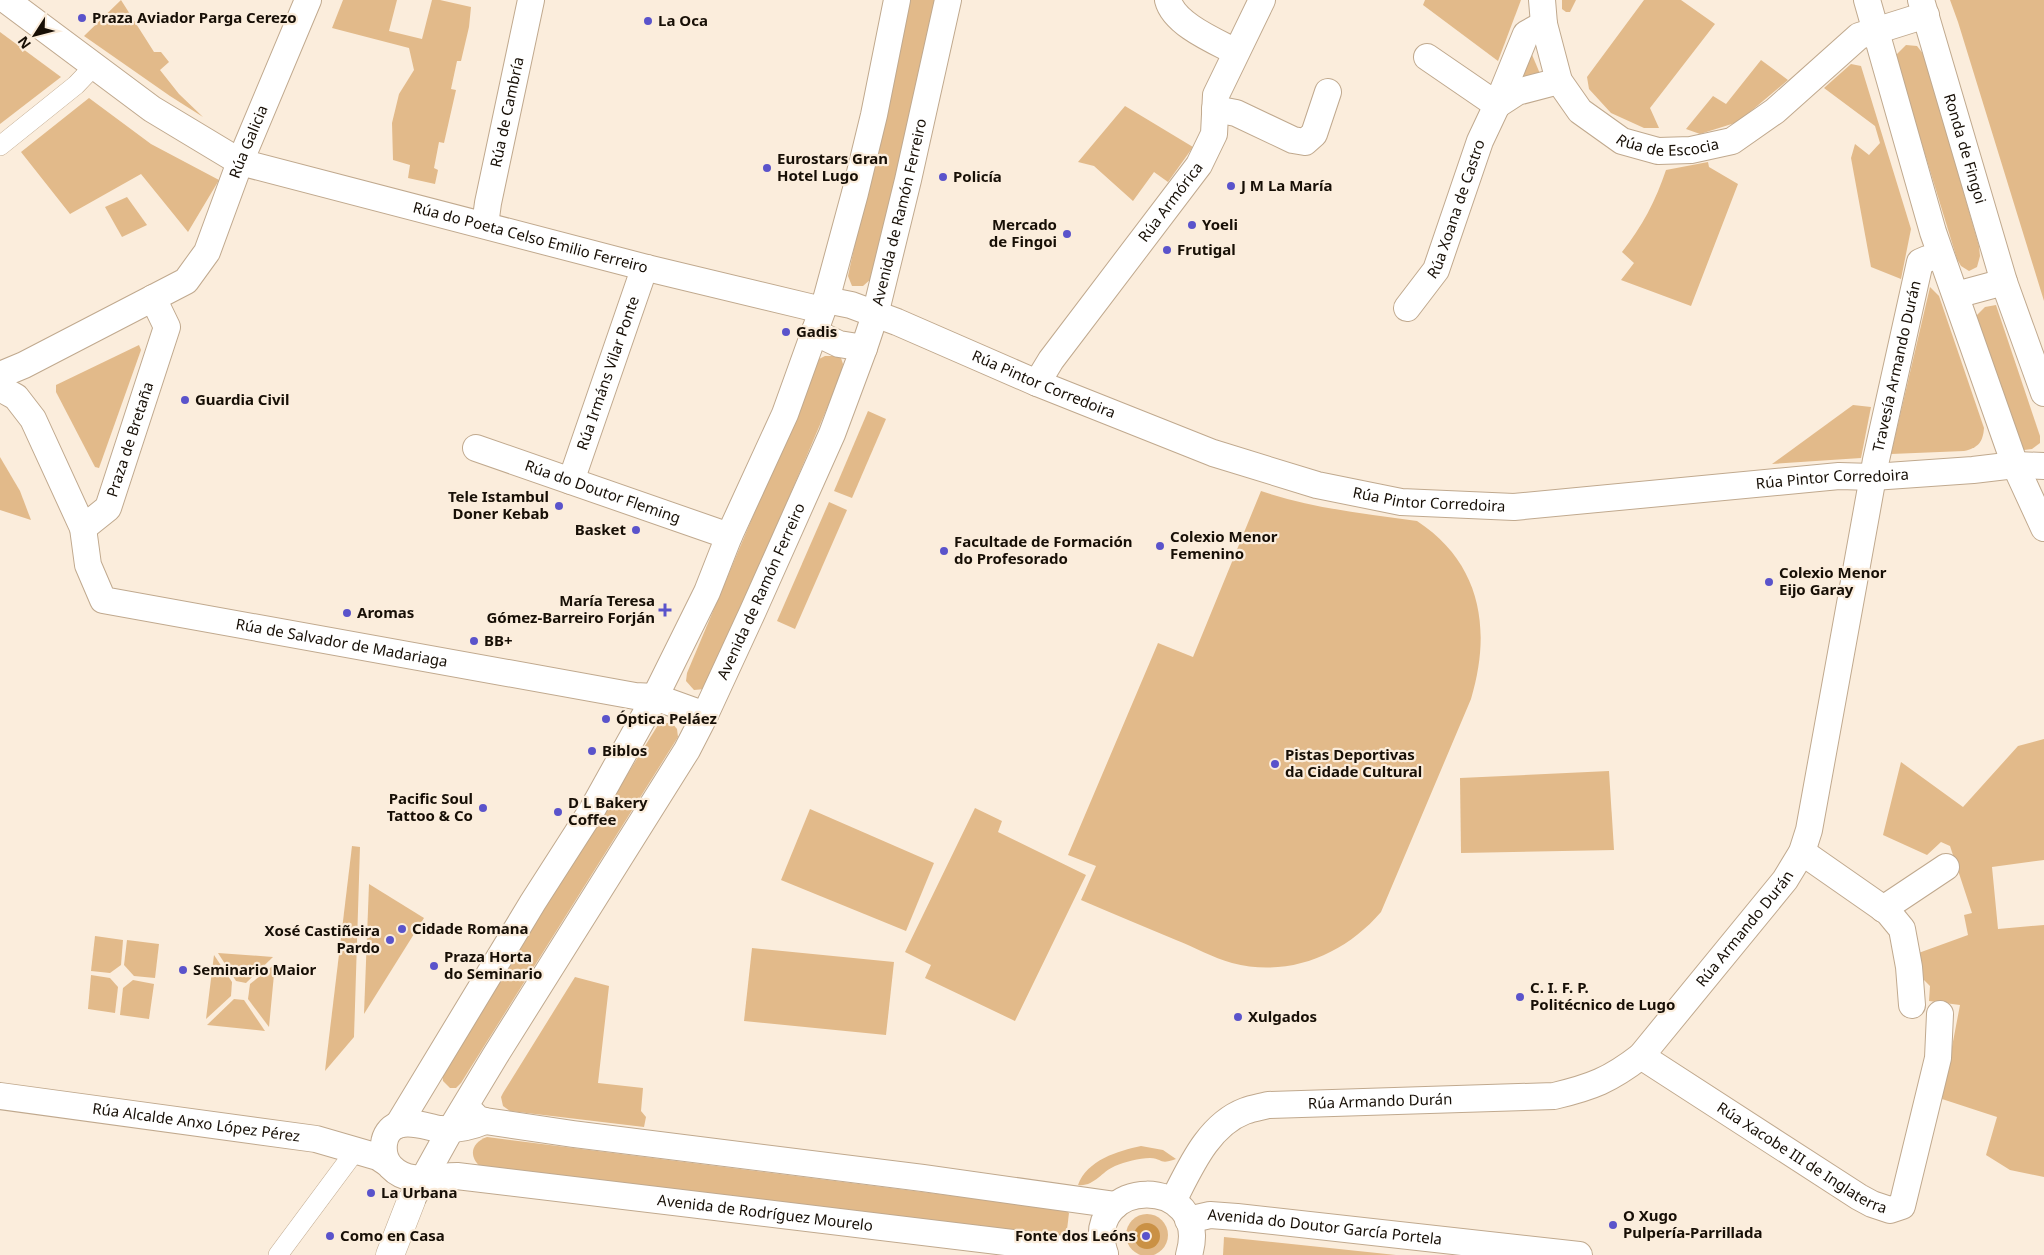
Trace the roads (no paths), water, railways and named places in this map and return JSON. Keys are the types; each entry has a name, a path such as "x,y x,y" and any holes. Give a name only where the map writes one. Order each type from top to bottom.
{"street":[{"name":"Rúa do Poeta Celso Emilio Ferreiro","path":"6,0 152,109 240,162 820,314 851,305 875,315"},
{"name":"Rúa Galicia","path":"153,298 186,281 207,252 240,162 308,0"},
{"name":"Rúa de Cambría","path":"485,225 531,0"},
{"path":"388,1163 384,1148 386,1136 398,1125 538,894 592,810 655,697 707,592 729,536 785,414 820,314 872,124 897,0"},
{"name":"Avenida de Ramón Ferreiro","path":"418,1190 467,1102 687,750 705,715 832,434 875,315 908,180 948,0"},
{"path":"1168,0 1171,10 1177,17 1204,35 1236,52"},
{"name":"Rúa Armórica","path":"1037,383 1051,360 1199,165 1214,134 1216,95 1262,0"},
{"path":"1867,0 1933,232 2015,464 2044,528"},
{"name":"Ronda de Fingoi","path":"1875,30 1923,8 2004,282 2044,393"},
{"name":"Rúa de Escocia","path":"1543,12 1559,81 1580,111 1622,141 1658,151 1691,150 1732,141 1775,111 1859,36 1875,30"},
{"name":"Rúa Xoana de Castro","path":"1407,308 1436,270 1480,141 1526,34 1543,12"},
{"path":"1427,57 1497,105 1517,92 1559,81"},
{"path":"0,146 76,85 95,65"},
{"path":"1215,109 1236,113 1293,140 1304,142 1314,134 1328,92"},
{"name":"Travesía Armando Durán","path":"1873,477 1920,262 1927,259"},
{"name":"Rúa Irmáns Vilar Ponte","path":"571,481 646,268"},
{"path":"1956,295 2004,282"},
{"path":"0,375 24,365 153,298"},
{"name":"Praza de Bretaña","path":"83,528 108,508 167,327 153,298"},
{"path":"820,314 839,344 864,348"},
{"name":"Rúa Pintor Corredoira","path":"875,315 897,322 1037,383 1213,453 1318,485 1401,502 1514,507 1839,476 1873,477 1973,470 2015,464"},
{"path":"0,388 16,397 33,419 83,528"},
{"name":"Rúa do Doutor Fleming","path":"476,448 729,536"},
{"path":"2015,464 2044,466"},
{"name":"Rúa Armando Durán","path":"1180,1211 1202,1147 1222,1125 1244,1111 1268,1105 1554,1096 1587,1088 1618,1073 1641,1056 1785,880 1802,852 1809,830 1873,477"},
{"name":"Rúa de Salvador de Madariaga","path":"83,528 88,565 103,600 635,696 655,697"},
{"path":"655,697 705,715"},
{"path":"1802,852 1883,909 1902,929 1909,967 1912,1005"},
{"path":"1883,909 1946,868"},
{"name":"Rúa Xacobe III de Inglaterra","path":"1641,1056 1859,1197 1890,1210 1902,1206 1938,1058 1940,1014"},
{"path":"278,1255 356,1150 391,1113 422,1070 441,1052"},
{"name":"Rúa Alcalde Anxo López Pérez","path":"0,1096 316,1139 378,1157 388,1163"},
{"path":"467,1102 474,1116 485,1121 1116,1205"},
{"path":"398,1125 420,1125 451,1129 467,1128 485,1121"},
{"name":"Avenida de Rodríguez Mourelo","path":"388,1163 401,1174 415,1179 418,1190 457,1176 1105,1255"},
{"path":"390,1255 418,1190"},
{"path":"1105,1255 1102,1244 1104,1228 1109,1214 1116,1205 1132,1196 1150,1193 1162,1196 1180,1211 1192,1239 1189,1255"},
{"name":"Avenida do Doutor García Portela","path":"1180,1211 1579,1255"}],"place":[{"name":"Praza Aviador Parga Cerezo","path":"82,18"},
{"name":"La Oca","path":"648,21"},
{"name":"Eurostars Gran Hotel Lugo","path":"767,168"},
{"name":"Policía","path":"943,177"},
{"name":"J M La María","path":"1231,186"},
{"name":"Yoeli","path":"1192,225"},
{"name":"Mercado de Fingoi","path":"1067,234"},
{"name":"Frutigal","path":"1167,250"},
{"name":"Gadis","path":"786,332"},
{"name":"Guardia Civil","path":"185,400"},
{"name":"Tele Istambul Doner Kebab","path":"559,506"},
{"name":"Basket","path":"636,530"},
{"name":"Colexio Menor Femenino","path":"1160,546"},
{"name":"Facultade de Formación do Profesorado","path":"944,551"},
{"name":"Colexio Menor Eijo Garay","path":"1769,582"},
{"name":"María Teresa Gómez-Barreiro Forján","path":"665,610"},
{"name":"Aromas","path":"347,613"},
{"name":"BB+","path":"474,641"},
{"name":"Óptica Peláez","path":"606,719"},
{"name":"Biblos","path":"592,751"},
{"name":"Pistas Deportivas da Cidade Cultural","path":"1275,764"},
{"name":"Pacific Soul Tattoo & Co","path":"483,808"},
{"name":"D L Bakery Coffee","path":"558,812"},
{"name":"Cidade Romana","path":"402,929"},
{"name":"Xosé Castiñeira Pardo","path":"390,940"},
{"name":"Praza Horta do Seminario","path":"434,966"},
{"name":"Seminario Maior","path":"183,970"},
{"name":"C. I. F. P. Politécnico de Lugo","path":"1520,997"},
{"name":"Xulgados","path":"1238,1017"},
{"name":"La Urbana","path":"371,1193"},
{"name":"O Xugo Pulpería-Parrillada","path":"1613,1225"},
{"name":"Como en Casa","path":"330,1236"},
{"name":"Fonte dos Leóns","path":"1146,1236"}]}
